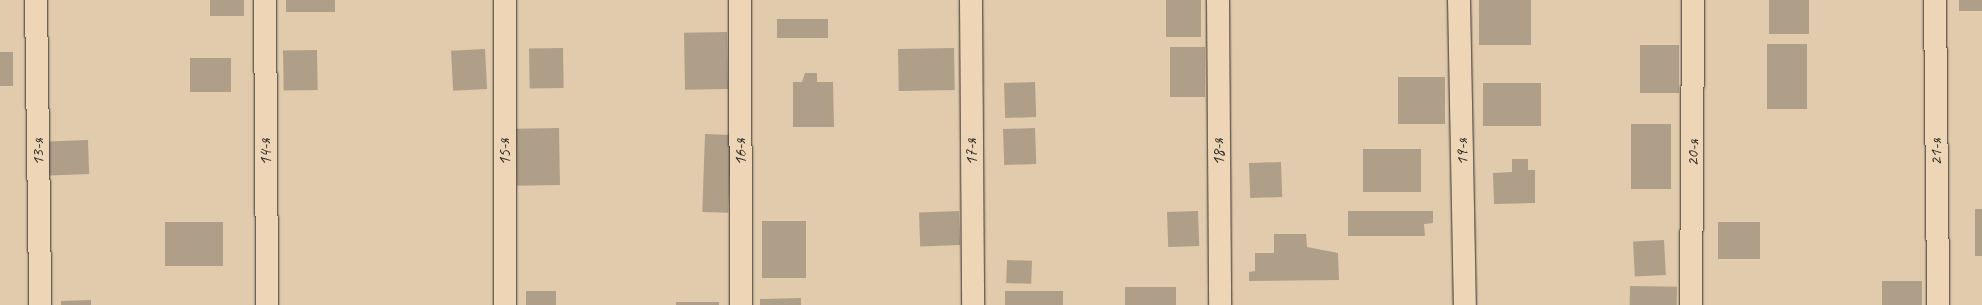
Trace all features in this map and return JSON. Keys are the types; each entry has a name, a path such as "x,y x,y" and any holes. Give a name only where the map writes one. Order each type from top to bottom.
{"street":[{"name":"13-я","path":"36,0 40,305"},
{"name":"14-я","path":"265,0 267,305"},
{"name":"15-я","path":"505,0 505,305"},
{"name":"16-я","path":"740,0 741,305"},
{"name":"17-я","path":"971,0 973,305"},
{"name":"18-я","path":"1218,0 1220,305"},
{"name":"19-я","path":"1459,0 1465,305"},
{"name":"20-я","path":"1691,305 1693,0"},
{"name":"21-я","path":"1934,0 1938,305"}],"building":[{"path":"210,0 244,0 244,16 210,16"},
{"path":"286,0 335,0 335,12 286,12"},
{"path":"1166,0 1201,0 1201,37 1166,37"},
{"path":"1479,0 1531,0 1531,45 1479,45"},
{"path":"1769,0 1809,0 1809,34 1769,34"},
{"path":"1959,0 1982,0 1982,11 1959,11"},
{"path":"777,19 828,19 828,38 777,38"},
{"path":"727,32 728,89 685,90 684,33"},
{"path":"1767,44 1807,44 1807,109 1767,109"},
{"path":"1640,45 1679,45 1679,93 1640,93"},
{"path":"1170,47 1205,47 1205,97 1170,97"},
{"path":"563,48 564,88 530,89 529,49"},
{"path":"954,48 955,90 899,91 898,49"},
{"path":"485,49 487,89 453,91 451,51"},
{"path":"317,50 318,90 284,91 283,51"},
{"path":"0,52 13,52 13,86 0,86"},
{"path":"190,58 231,58 231,92 190,92"},
{"path":"805,73 817,73 817,82 833,82 834,127 793,127 793,82 802,82"},
{"path":"1398,77 1445,77 1445,124 1398,124"},
{"path":"1035,82 1036,117 1005,118 1004,83"},
{"path":"1483,83 1541,83 1541,126 1483,126"},
{"path":"1631,124 1671,124 1671,189 1631,189"},
{"path":"559,128 560,185 517,186 516,129"},
{"path":"1035,128 1036,164 1004,165 1003,129"},
{"path":"705,134 731,135 728,213 702,212"},
{"path":"88,140 89,174 49,175 48,141"},
{"path":"1363,149 1421,149 1421,192 1363,192"},
{"path":"1512,159 1528,159 1528,170 1535,170 1535,203 1494,204 1493,173 1512,172"},
{"path":"1281,162 1282,197 1250,198 1249,163"},
{"path":"1975,209 1982,209 1982,256 1975,256"},
{"path":"959,211 960,245 920,246 919,212"},
{"path":"1198,211 1199,246 1168,247 1167,212"},
{"path":"1348,211 1433,211 1433,223 1424,224 1425,236 1348,236"},
{"path":"762,221 806,221 806,278 762,278"},
{"path":"165,222 223,222 223,266 165,266"},
{"path":"1718,222 1760,222 1760,259 1718,259"},
{"path":"1274,234 1306,234 1307,247 1338,253 1339,280 1249,281 1249,272 1255,271 1255,253 1274,253"},
{"path":"1664,240 1666,275 1635,277 1633,242"},
{"path":"1007,260 1032,261 1031,284 1006,283"},
{"path":"1882,281 1922,281 1922,305 1882,305"},
{"path":"1630,286 1677,287 1677,305 1630,305"},
{"path":"1125,287 1176,287 1176,305 1125,305"},
{"path":"526,291 556,291 556,305 526,305"},
{"path":"1005,291 1063,291 1063,305 1005,305"},
{"path":"801,298 801,305 760,305 760,299"},
{"path":"91,300 91,305 61,305 61,301"},
{"path":"676,302 719,302 719,305 676,305"}]}
